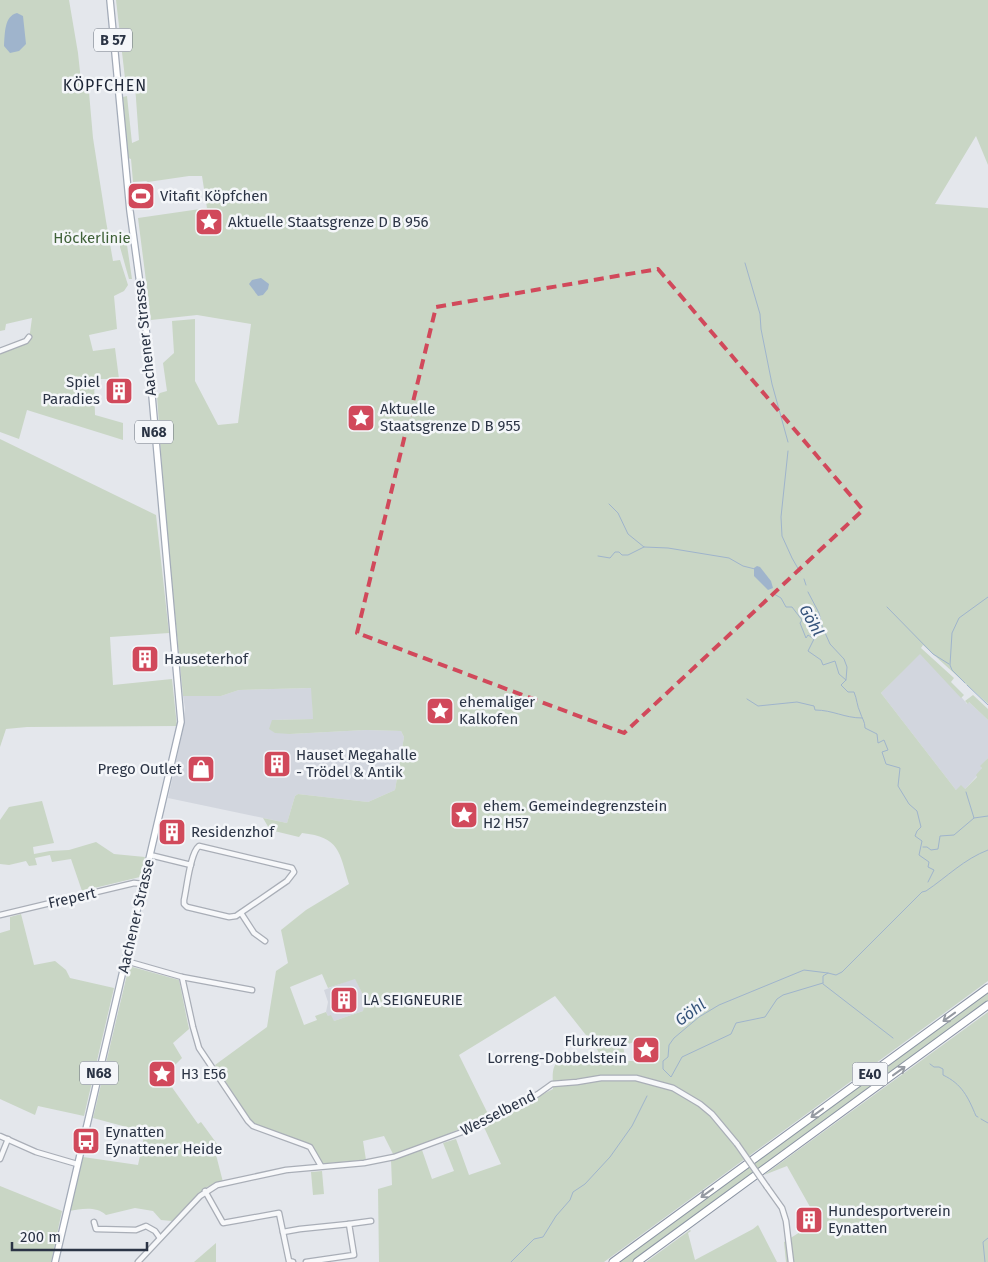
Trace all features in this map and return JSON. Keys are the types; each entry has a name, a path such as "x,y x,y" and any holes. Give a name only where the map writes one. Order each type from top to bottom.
{"highway":[{"name":"E40","path":"613,1262 988,988"},
{"name":"E40","path":"637,1262 988,1006"}],"main road":[{"name":"B 57","path":"110,0 137,267"},
{"name":"Aachener Strasse","path":"55,1262 178,743 181,711 161,513 149,365 137,267"}],"street":[{"path":"0,350 26,341 29,337"},
{"path":"199,846 294,870 287,880 241,914 229,917 187,907 184,904 191,865 195,850 199,846"},
{"path":"150,855 191,865"},
{"name":"Frepert","path":"0,915 134,883 144,884"},
{"path":"241,914 254,933 265,942"},
{"path":"126,961 182,977 252,990"},
{"path":"182,977 199,1048 248,1121 253,1126 310,1147 320,1166"},
{"name":"Wesselbend","path":"138,1262 183,1213 206,1191 217,1185 286,1170 364,1163 394,1157 473,1128 538,1094 552,1084 618,1077 636,1078 665,1085 688,1096 712,1114 737,1144 782,1208 786,1221 791,1262"},
{"path":"0,1136 36,1152 77,1164"},
{"path":"0,1159 8,1139"},
{"path":"206,1191 223,1223 279,1213 289,1261 293,1262"},
{"path":"283,1232 371,1221"},
{"path":"94,1222 96,1229 136,1230 146,1226 150,1227 160,1238"},
{"path":"306,1262 354,1255 349,1224"}],"highlighted area":[{"path":"658,269 863,510 624,733 357,633 436,307"}],"shaded area":[{"path":"920,653 967,704 969,702 988,720 988,758 981,766 982,768 977,776 965,789 956,790 881,693"},
{"path":"312,688 313,719 272,720 290,734 366,730 401,731 404,737 395,790 368,802 298,794 295,796 287,823 168,798 183,730 185,708 183,696 221,696 239,690"},
{"path":"355,978 365,999 363,1011 334,1021 326,1012 328,1002 324,990"}],"green space":[{"name":"Höckerlinie","path":"0,0 69,0 81,81 88,81 93,138 113,261 120,260 128,285 124,291 114,296 117,329 89,335 93,351 115,348 119,379 94,379 95,415 123,423 123,440 27,410 19,439 0,432 0,352 29,340 32,318 6,324 5,330 0,331"},
{"path":"116,0 988,0 988,165 976,136 935,204 988,208 988,704 923,645 921,648 954,678 951,682 964,695 961,698 920,654 881,693 956,790 961,785 965,789 977,777 976,775 982,768 980,766 988,758 988,981 604,1262 379,1262 378,1189 392,1185 391,1160 422,1150 432,1179 454,1171 443,1143 456,1139 469,1175 501,1164 483,1125 553,1089 554,1068 562,1058 603,1061 597,1049 555,996 459,1055 489,1116 421,1146 393,1154 384,1136 363,1141 366,1160 317,1164 308,1147 253,1124 215,1065 267,1027 276,971 288,963 281,930 306,910 349,884 340,855 331,842 315,835 302,833 299,837 270,830 263,818 287,823 295,796 298,794 368,802 395,790 404,737 401,731 366,730 290,734 275,733 269,729 272,720 313,719 311,688 239,690 221,696 183,696 165,512 157,396 167,391 163,363 174,353 172,321 195,319 195,381 218,425 238,423 251,324 197,315 151,320 138,218 207,208 202,176 133,182 131,159 128,158 123,97 127,96 132,143 139,140 135,85 126,87","holes":["322,974 328,988 355,979 365,999 363,1011 334,1021 331,1015 328,1016 326,1012 315,1016 317,1020 304,1025 290,987","639,1040 646,1056 634,1061 626,1061 623,1046"]},
{"path":"127,243 132,279 129,279 120,247 120,244"},
{"path":"0,439 156,515 169,633 110,637 113,685 172,679 177,726 27,727 6,729 0,747"},
{"path":"973,695 988,709 988,720 969,702 968,704 965,701"},
{"path":"42,801 54,843 33,847 34,854 69,850 96,842 114,854 145,857 140,877 82,891 71,859 52,862 50,855 35,858 37,865 29,866 26,861 9,865 0,864 0,820 9,807"},
{"path":"21,914 34,965 55,961 66,970 70,978 114,988 84,1116 38,1106 35,1115 0,1099 0,933 10,930 10,917"},
{"path":"129,966 179,980 189,1029 173,1043 182,1058 164,1076 198,1124 201,1122 220,1148 215,1151 223,1182 207,1187 172,1221 161,1220 153,1211 135,1208 106,1215 93,1209 69,1211 83,1157 138,1165 145,1132 93,1118"},
{"path":"988,991 988,1002 634,1262 617,1262"},
{"path":"988,1012 988,1262 786,1262 784,1242 818,1221 787,1166 764,1175"},
{"path":"322,1171 324,1194 313,1195 311,1172"},
{"path":"0,1186 62,1211 51,1262 0,1262"},
{"path":"758,1225 777,1262 646,1262 690,1230 688,1233 695,1260"},
{"path":"216,1243 216,1262 194,1262"}],"water":[{"path":"17,13 23,16 26,44 19,51 10,53 4,46 5,31 7,22"},
{"path":"261,278 269,284 268,289 263,295 258,296 249,284 252,280"},
{"path":"760,567 771,581 773,588 768,590 754,576 754,568"}],"waterway":[{"path":"745,263 760,314 761,329 772,384 788,442"},
{"path":"788,451 781,517 782,536 800,572"},
{"path":"609,504 618,513 628,534 644,547 668,548 729,558 743,566 755,569"},
{"path":"598,556 610,558 615,552 628,555 644,547"},
{"path":"804,579 806,585"},
{"path":"808,592 819,613 822,626 830,644 844,659 847,667 846,680"},
{"name":"Göhl","path":"774,594 781,598 786,607 792,607 802,620 800,623 806,638 808,635 814,639 808,651 821,660 823,665 835,661 839,674 846,680 841,685 848,692 854,692 865,728 877,734 878,743 884,740 888,750 882,752 886,764 900,768 898,786 909,804 917,811 921,827 915,836 922,841 919,855 929,862 928,867 934,870 928,882"},
{"name":"Göhl","path":"965,683 952,670 950,665 952,633 959,618 988,597"},
{"name":"Göhl","path":"887,607 933,654 949,664"},
{"path":"967,685 988,705"},
{"name":"Göhl","path":"747,699 758,706 797,702 814,706 815,710 862,718"},
{"name":"Göhl","path":"923,847 931,850 938,849 940,836 954,835 974,818 966,792"},
{"path":"974,818 988,816"},
{"name":"Göhl","path":"823,983 823,976 828,973 836,975 842,972 922,892 971,858 988,850"},
{"name":"Göhl","path":"823,983 783,995 777,999 765,1017 736,1023 731,1034 682,1057 671,1077 663,1069 663,1061 668,1057 669,1045 674,1038 699,1017 719,1005 804,970 828,973"},
{"name":"Göhl","path":"823,984 893,1038"},
{"name":"Göhl","path":"930,1064 943,1069 943,1075 960,1087 978,1117"},
{"name":"Göhl","path":"511,1262 534,1239 543,1237 556,1216 570,1200 573,1192 585,1184 610,1157 632,1126 647,1096"},
{"name":"Göhl","path":"981,1119 988,1123"},
{"name":"Göhl","path":"985,1262 983,1242 988,1238"}],"place":[{"name":"Vitafit Köpfchen","path":"141,196"},
{"name":"Aktuelle Staatsgrenze D B 956","path":"209,222"},
{"name":"Spiel Paradies","path":"119,391"},
{"name":"Aktuelle Staatsgrenze D B 955","path":"361,418"},
{"name":"Hauseterhof","path":"145,659"},
{"name":"ehemaliger Kalkofen","path":"440,711"},
{"name":"Hauset Megahalle - Trödel & Antik","path":"277,764"},
{"name":"Prego Outlet","path":"201,769"},
{"name":"ehem. Gemeindegrenzstein H2 H57","path":"464,815"},
{"name":"Residenzhof","path":"172,832"},
{"name":"LA SEIGNEURIE","path":"344,1000"},
{"name":"Flurkreuz Lorreng-Dobbelstein","path":"646,1050"},
{"name":"H3 E56","path":"162,1074"},
{"name":"Eynatten Eynattener Heide","path":"86,1141"},
{"name":"Hundesportverein Eynatten","path":"809,1220"}],"district":[{"name":"KÖPFCHEN","path":"105,85"}]}
